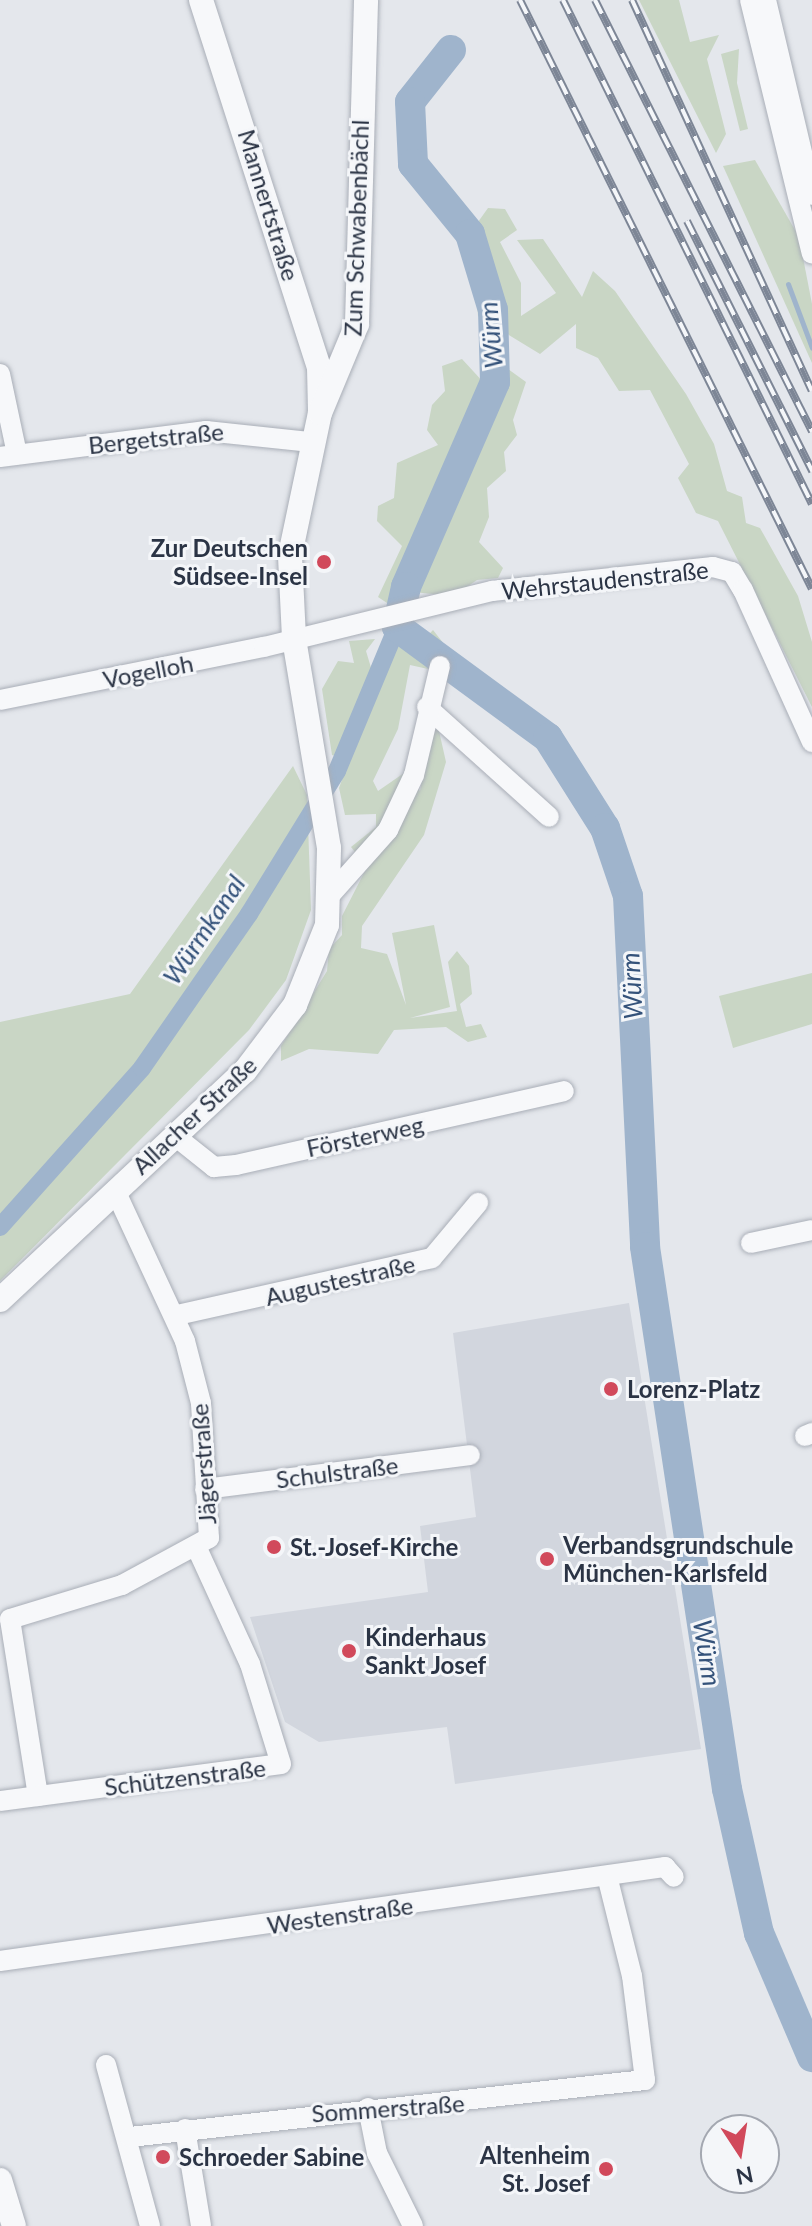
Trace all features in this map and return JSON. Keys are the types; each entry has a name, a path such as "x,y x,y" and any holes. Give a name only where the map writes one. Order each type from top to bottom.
{"street":[{"name":"Mannertstraße","path":"201,0 319,367 320,413"},
{"name":"Zum Schwabenbächl","path":"294,638 291,533 320,413 357,324 366,0"},
{"path":"750,0 812,254"},
{"path":"766,0 812,195"},
{"path":"0,374 8,456"},
{"name":"Bergetstraße","path":"8,456 206,431 311,442"},
{"name":"Wehrstaudenstraße","path":"294,638 492,591 696,568 732,572 812,742"},
{"name":"Vogelloh","path":"0,700 294,638"},
{"name":"Allacher Straße","path":"0,1300 175,1136 277,1035 312,968 331,894 326,821 294,638"},
{"name":"Allacher Straße","path":"331,894 388,830 414,775 427,707 440,666"},
{"path":"427,707 549,817"},
{"name":"Försterweg","path":"175,1136 214,1167 236,1165 564,1091"},
{"name":"Jägerstraße","path":"38,1796 5,1620 122,1585 209,1538 201,1403 177,1315 115,1190"},
{"name":"Augustestraße","path":"177,1315 432,1258 478,1203"},
{"path":"751,1243 812,1230"},
{"name":"Schulstraße","path":"205,1489 470,1455"},
{"name":"Schützenstraße","path":"0,1801 281,1764 250,1664 196,1546"},
{"name":"Westenstraße","path":"0,1961 665,1867 674,1877"},
{"name":"Sommerstraße","path":"130,2137 368,2108 645,2080 632,1976 607,1876"},
{"path":"106,2065 120,2133 130,2137 150,2226"},
{"path":"368,2108 377,2153 413,2226"},
{"path":"185,2129 201,2226"},
{"path":"0,2180 12,2225"}],"shaded area":[{"name":"Verbandsgrundschule München-Karlsfeld","path":"629,1303 701,1749 455,1784 447,1727 319,1742 285,1722 250,1617 428,1592 420,1526 476,1517 453,1333"}],"green space":[{"path":"639,0 679,0 690,42 719,35 707,59 726,134 716,153"},
{"path":"739,49 737,83 748,129 740,131 721,54"},
{"path":"755,160 799,237 812,304 812,363 723,166"},
{"path":"488,208 505,209 517,230 500,242 521,283 521,316 556,293 517,240 543,239 582,297 593,271 615,291 686,394 714,444 727,491 742,497 746,523 760,528 798,596 812,642 812,707 718,521 696,513 678,478 689,464 650,390 619,391 598,358 576,348 576,324 540,354 478,316 477,302 498,295 480,244 478,222"},
{"path":"462,359 485,384 504,366 526,382 513,420 517,435 504,452 506,471 487,488 489,517 479,542 503,568 498,578 477,580 454,596 412,592 390,605 378,597 402,546 377,521 378,506 394,498 397,463 438,445 427,430 432,405 445,391 442,366"},
{"path":"433,630 444,644 428,669 410,665 398,729 373,781 378,791 404,773 420,791 431,728 439,731 446,762 424,835 362,926 361,948 387,954 406,1005 392,933 434,925 450,1007 410,1018 457,1011 448,962 457,951 469,966 472,994 460,1004 466,1027 481,1024 487,1037 468,1042 446,1027 394,1030 378,1054 309,1049 281,1061 281,1046 327,971 329,949 342,935 342,916 367,867 351,847 376,827 376,814 345,815 339,788 349,760 332,755 322,689 338,661 354,663 349,641 375,639 366,651 372,671 382,653 403,642 418,646"},
{"path":"293,766 307,795 311,910 286,980 249,1030 0,1281 0,1022 130,994"},
{"path":"812,973 812,1024 733,1048 719,996"}],"waterway":[{"name":"Würm","path":"451,50 410,102 413,164 470,234 493,310 495,382 406,587 397,627 548,738 605,828 628,896 645,1247 727,1789 759,1933 812,2057"},
{"path":"788,284 812,348"},
{"name":"Würmkanal","path":"0,1227 142,1068 249,914 337,771 397,627"}],"railway":[{"path":"520,0 812,589"},
{"path":"563,0 812,504"},
{"path":"595,0 812,432"},
{"path":"632,0 812,391"},
{"path":"687,221 812,471"}],"place":[{"name":"Zur Deutschen Südsee-Insel","path":"324,562"},
{"name":"Lorenz-Platz","path":"611,1389"},
{"name":"St.-Josef-Kirche","path":"274,1547"},
{"name":"Verbandsgrundschule München-Karlsfeld","path":"547,1559"},
{"name":"Kinderhaus Sankt Josef","path":"349,1651"},
{"name":"Schroeder Sabine","path":"163,2157"},
{"name":"Altenheim St. Josef","path":"606,2169"}]}
